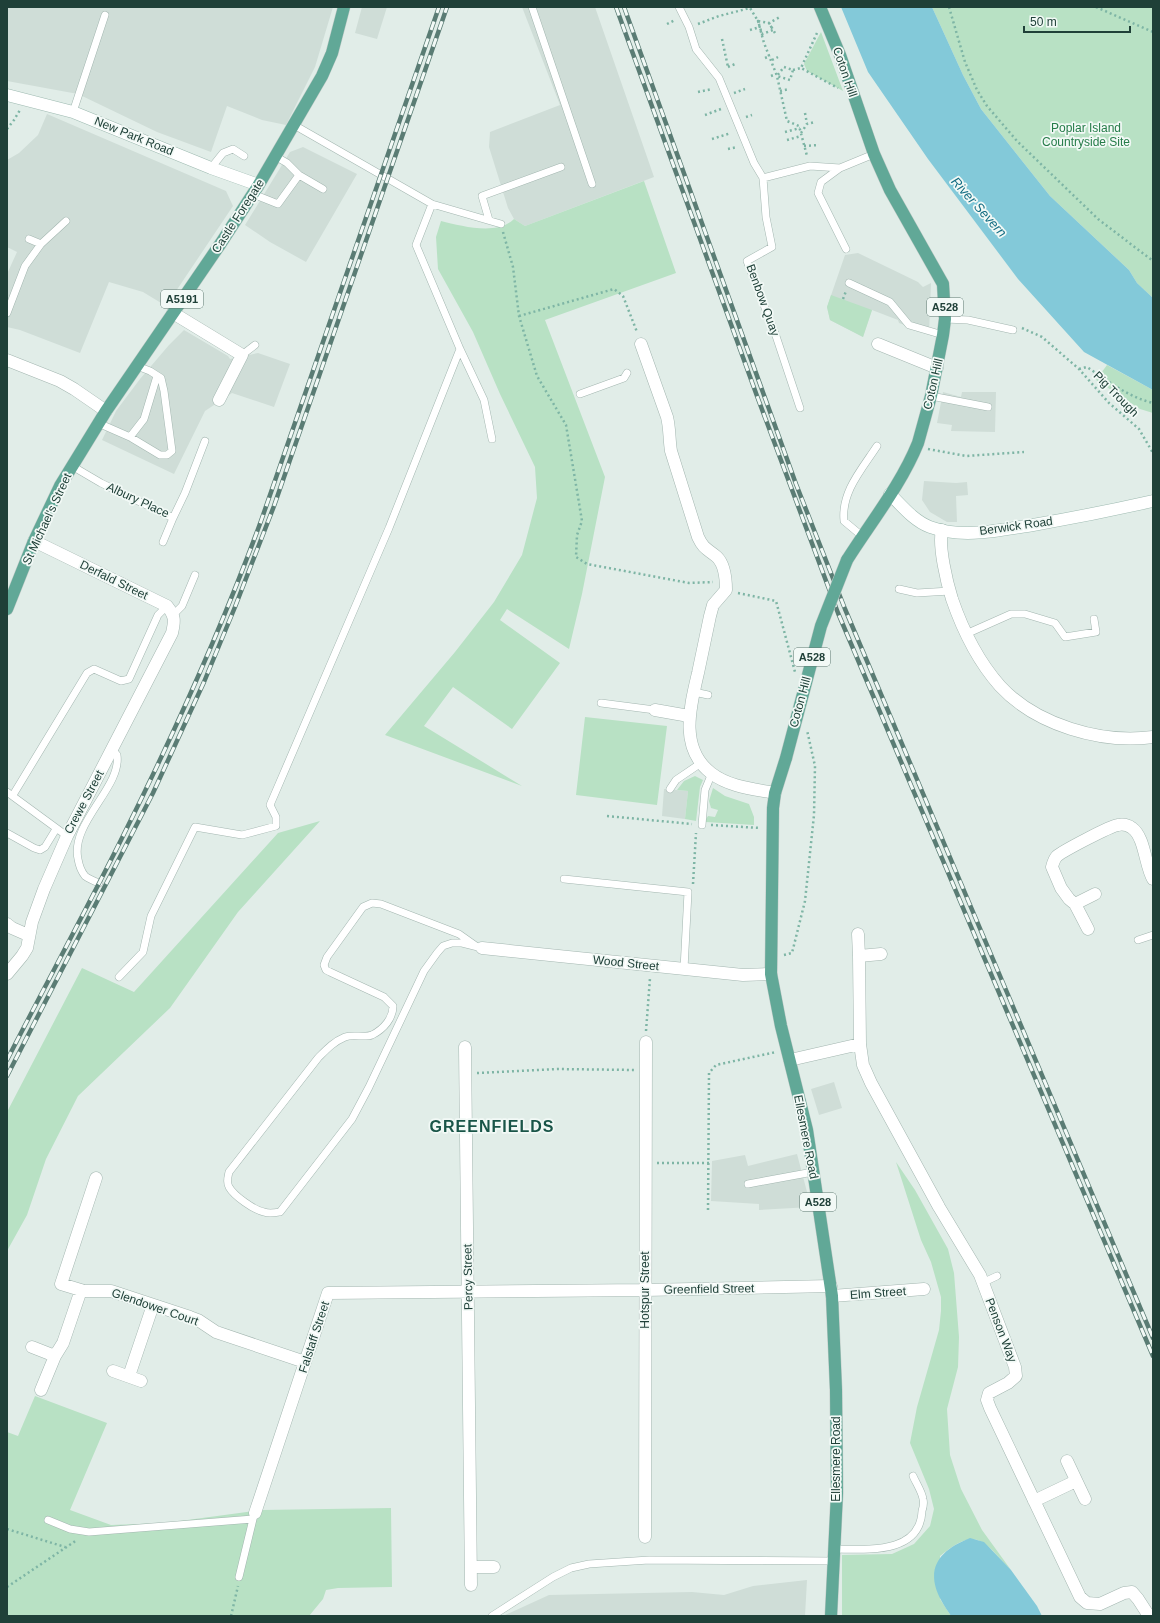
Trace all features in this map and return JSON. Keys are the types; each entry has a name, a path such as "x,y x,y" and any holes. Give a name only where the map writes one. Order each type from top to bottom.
{"main road":[{"name":"Castle Foregate","path":"106,411 255,190 294,125 322,76 332,53 344,7"},
{"name":"Coton Hill","path":"786,758 821,626 847,560 890,494 918,443 931,396 945,319 943,284 890,190 874,154 840,55 823,12"},
{"name":"St Michael's Street","path":"7,609 34,541 60,486 106,411"},
{"name":"Ellesmere Road","path":"786,758 775,792 773,808 771,974 775,1000 807,1130 831,1291 836,1390 837,1493 831,1616"}],"street":[{"name":"New Park Road","path":"7,95 73,112 211,168 253,183 255,190"},
{"path":"173,313 242,356 219,400"},
{"path":"641,344 667,417 670,429 669,441 671,452 698,537 702,546 718,558 722,566 726,586 713,605 689,716 691,739 701,763 721,779 739,786 775,792"},
{"path":"878,344 937,368"},
{"path":"7,360 60,381 80,392 106,411"},
{"name":"Berwick Road","path":"890,494 916,519 928,526 963,533 1002,529 1090,516 1153,501"},
{"path":"942,530 940,536 950,591 966,634 985,667 1001,686 1029,709 1048,720 1071,730 1097,736 1126,739 1153,738"},
{"name":"Derfald Street","path":"34,541 170,610"},
{"name":"Crewe Street","path":"7,974 27,948 28,934 44,889 67,836 172,633 174,624 170,610"},
{"path":"655,710 689,716"},
{"path":"1088,929 1076,904 1069,899 1061,888 1052,867 1057,856 1110,827 1125,825 1132,828 1137,833 1153,879"},
{"path":"1076,904 1095,894"},
{"path":"7,924 12,928 28,934"},
{"name":"Penson Way","path":"858,934 860,1044 863,1065 871,1083 939,1207 974,1263 1015,1367 1016,1376 1008,1383 989,1393 987,1400 990,1408 1080,1597 1087,1603 1100,1604 1124,1593 1132,1592 1149,1616"},
{"name":"Wood Street","path":"479,947 743,975 771,974"},
{"path":"859,956 881,954"},
{"name":"Hotspur Street","path":"645,1537 644,1070 646,1042"},
{"path":"788,1055 860,1044"},
{"name":"Percy Street","path":"465,1047 471,1585"},
{"name":"Glendower Court","path":"96,1178 61,1284 81,1290 111,1291 198,1320 216,1332 306,1362"},
{"path":"41,1390 55,1356 63,1343 81,1290"},
{"name":"Elm Street","path":"831,1291 924,1290"},
{"name":"Greenfield Street","path":"468,1291 831,1291"},
{"name":"Falstaff Street","path":"254,1516 328,1293 468,1291"},
{"path":"129,1376 153,1305"},
{"path":"32,1347 55,1356"},
{"path":"113,1371 141,1381"},
{"path":"1067,1461 1085,1499"},
{"path":"1034,1501 1076,1481"},
{"path":"470,1568 494,1567"}],"lane":[{"path":"532,7 592,184"},
{"name":"Benbow Quay","path":"679,7 689,27 696,49 719,78 754,163 763,178 766,217 772,247 747,261 776,336 800,408"},
{"path":"73,112 105,15"},
{"path":"294,125 432,204 501,224"},
{"path":"211,168 223,153 233,149 244,156"},
{"path":"846,249 818,193 821,182 840,168 874,154"},
{"path":"275,156 288,163 299,175 323,189"},
{"path":"763,178 810,166 840,168"},
{"path":"489,220 482,196 561,167"},
{"path":"255,190 278,204 299,175"},
{"path":"432,204 416,245 460,349 484,400 492,439"},
{"path":"7,313 25,266 41,244 66,221"},
{"path":"29,239 41,244"},
{"path":"849,284 890,302 909,324 943,335"},
{"path":"945,319 968,320 1013,330"},
{"path":"242,356 254,345"},
{"path":"119,977 143,952 151,916 195,827 242,835 276,826 276,817 270,805 389,528 460,349"},
{"path":"98,423 130,437 160,455 167,455 172,451 161,378 137,366"},
{"path":"580,394 624,378 627,373"},
{"path":"130,437 144,418 157,376"},
{"path":"931,396 988,407"},
{"name":"Albury Place","path":"72,466 101,483 173,518 185,493 205,441"},
{"path":"862,536 844,521 843,511 850,487 877,446"},
{"path":"163,542 173,518"},
{"path":"67,836 10,794 86,673 94,669 121,681 129,679 158,615 182,606 195,575"},
{"path":"899,589 917,593 950,591"},
{"path":"966,634 1011,614 1025,614 1054,623 1065,637 1096,632 1094,619"},
{"path":"694,692 708,695"},
{"path":"601,703 655,710"},
{"path":"99,883 82,872 78,861 76,847 78,839 89,818 113,777 118,761 117,755 112,750"},
{"path":"670,789 676,780 701,763"},
{"path":"699,824 705,790 712,773"},
{"path":"7,833 40,850 44,847 56,829"},
{"path":"564,879 688,892 684,969"},
{"path":"372,903 381,904 459,934 479,947 462,943 452,943 443,946 437,953 424,971 369,1087 352,1119 280,1212 263,1212 251,1207 228,1187 227,1180 229,1172 318,1058 334,1042 347,1036 372,1035 387,1023 393,1014 393,1006 384,997 326,970 324,965 327,957 362,907 372,903"},
{"path":"1138,940 1153,935"},
{"path":"748,1184 813,1172"},
{"path":"982,1283 997,1276"},
{"path":"834,1549 884,1548 898,1545 916,1533 922,1518 923,1498 913,1476"},
{"path":"48,1520 70,1529 89,1532 254,1516 239,1577"},
{"path":"492,1616 553,1577 571,1568 589,1564 649,1560 833,1561"}],"path":[{"path":"949,7 965,62 977,90 987,106 1017,141 1098,219 1153,261"},
{"path":"1096,7 1153,32"},
{"path":"689,27 719,16 751,8 758,21 764,43 777,75 787,121 799,126 810,166"},
{"path":"801,68 823,12"},
{"path":"758,21 769,23 780,17"},
{"path":"758,21 762,34 773,30 769,23"},
{"path":"769,23 775,33"},
{"path":"750,30 760,27"},
{"path":"722,39 728,67"},
{"path":"765,58 770,56"},
{"path":"772,60 778,58"},
{"path":"777,75 784,67 793,70 801,68 853,96"},
{"path":"771,76 777,75 790,80 793,70"},
{"path":"698,92 722,86"},
{"path":"780,91 789,89"},
{"path":"7,129 14,120 25,99"},
{"path":"705,115 731,106"},
{"path":"787,140 801,135 807,124 805,113"},
{"path":"807,124 815,122"},
{"path":"785,132 800,128"},
{"path":"712,138 740,130"},
{"path":"804,146 819,145"},
{"path":"501,224 513,267 519,316 537,376 566,425 582,521 577,535 576,557 587,564 689,584 726,586 776,601 788,640 796,677"},
{"path":"519,316 614,289 623,296 641,344"},
{"path":"843,299 845,292"},
{"name":"Pig Trough","path":"1153,402 1144,400 1118,388 1087,367 1079,369 1109,403 1139,429 1153,453"},
{"path":"918,443 930,450 966,456 1024,452"},
{"path":"771,958 792,953 805,901 814,815 815,766 807,729"},
{"path":"607,816 772,829"},
{"path":"688,892 692,887 699,824"},
{"path":"646,1042 651,966"},
{"path":"708,1210 709,1073 716,1065 788,1055"},
{"path":"465,1073 557,1069 644,1070"},
{"path":"645,1163 708,1163"},
{"path":"7,1529 66,1548"},
{"path":"7,1588 89,1532"},
{"path":"231,1616 239,1577"}],"shaded area":[{"path":"7,7 333,7 315,67 286,125 262,120 227,106 211,152 157,132 78,94 7,81"},
{"path":"362,7 387,7 377,39 355,33"},
{"path":"522,7 595,7 654,177 525,226 514,219 508,208 489,147 490,132 560,105"},
{"path":"47,114 226,191 233,206 166,306 143,292 109,282 80,353 20,330 7,327 7,274 17,252 7,247 7,160 19,153 38,135"},
{"path":"303,147 357,174 306,262 270,242 245,225 290,152"},
{"path":"858,253 918,282 923,287 931,283 929,334 899,323 898,320 872,310 863,337 830,320 827,307 845,255"},
{"path":"184,330 228,356 230,359 258,353 290,364 274,407 232,393 205,411 174,474 102,440 116,411 140,379"},
{"path":"943,392 961,397 962,392 996,392 995,432 951,431 952,425 937,423"},
{"path":"924,481 956,483 967,482 968,495 956,496 957,522 947,522 930,512 922,500"},
{"path":"664,789 688,791 685,819 662,816"},
{"path":"834,1082 842,1108 819,1115 811,1089"},
{"path":"797,1154 811,1207 759,1210 759,1204 711,1201 712,1161 745,1155 748,1166"},
{"path":"807,1580 805,1616 503,1616 549,1595 692,1592 724,1595 753,1586"}],"green space":[{"name":"Poplar Island Countryside Site","path":"932,7 1153,7 1153,298 1137,283 1129,270 1050,196 981,109 963,75"},
{"path":"821,32 843,91 807,71 804,64"},
{"path":"644,181 676,273 545,320 605,477 582,594 569,649 507,609 500,620 560,663 512,729 453,687 424,726 522,786 385,735 455,652 494,602 522,555 537,498 535,467 500,394 473,332 438,269 436,237 441,221 469,227 489,228 507,224 514,219 525,226"},
{"path":"831,295 872,310 863,337 830,320 827,307"},
{"path":"1107,365 1153,390 1153,413 1140,409 1096,380"},
{"path":"585,717 667,726 657,805 576,795"},
{"path":"695,776 703,780 700,787 696,821 685,819 688,791 677,790 684,781"},
{"path":"713,788 725,796 749,804 754,817 754,825 706,822 708,816 715,817 718,810 711,808 709,801"},
{"path":"320,821 238,912 170,1008 78,1096 46,1159 27,1215 7,1251 7,1112 82,968 134,992 278,833"},
{"path":"896,1162 915,1190 948,1249 954,1273 959,1337 958,1367 947,1409 950,1455 961,1489 982,1530 1011,1570 993,1551 979,1540 971,1539 963,1541 940,1556 940,1599 951,1616 842,1616 842,1555 892,1554 914,1544 930,1526 934,1509 929,1489 910,1443 917,1407 939,1330 941,1297 931,1262 921,1240"},
{"path":"35,1396 107,1423 70,1510 111,1525 165,1523 262,1510 391,1508 392,1587 338,1588 326,1590 323,1599 309,1616 7,1616 7,1432 18,1436"}],"water":[{"name":"River Severn","path":"841,7 932,7 963,75 981,109 1050,196 1129,270 1137,283 1153,298 1153,390 1084,352 1018,279 928,159 868,72"},
{"path":"970,1538 984,1542 1011,1570 1037,1606 1042,1616 951,1616 936,1589 934,1578 935,1569 943,1554 950,1548"}],"railway":[{"path":"7,1060 140,801 178,722 230,602 261,521 439,7"},
{"path":"7,1076 153,793 204,682 235,607 274,506 447,7"},
{"path":"616,7 757,396 838,613 1153,1356"},
{"path":"624,7 796,484 845,609 1153,1338"}],"district":[{"name":"GREENFIELDS","path":"492,1126"}]}
